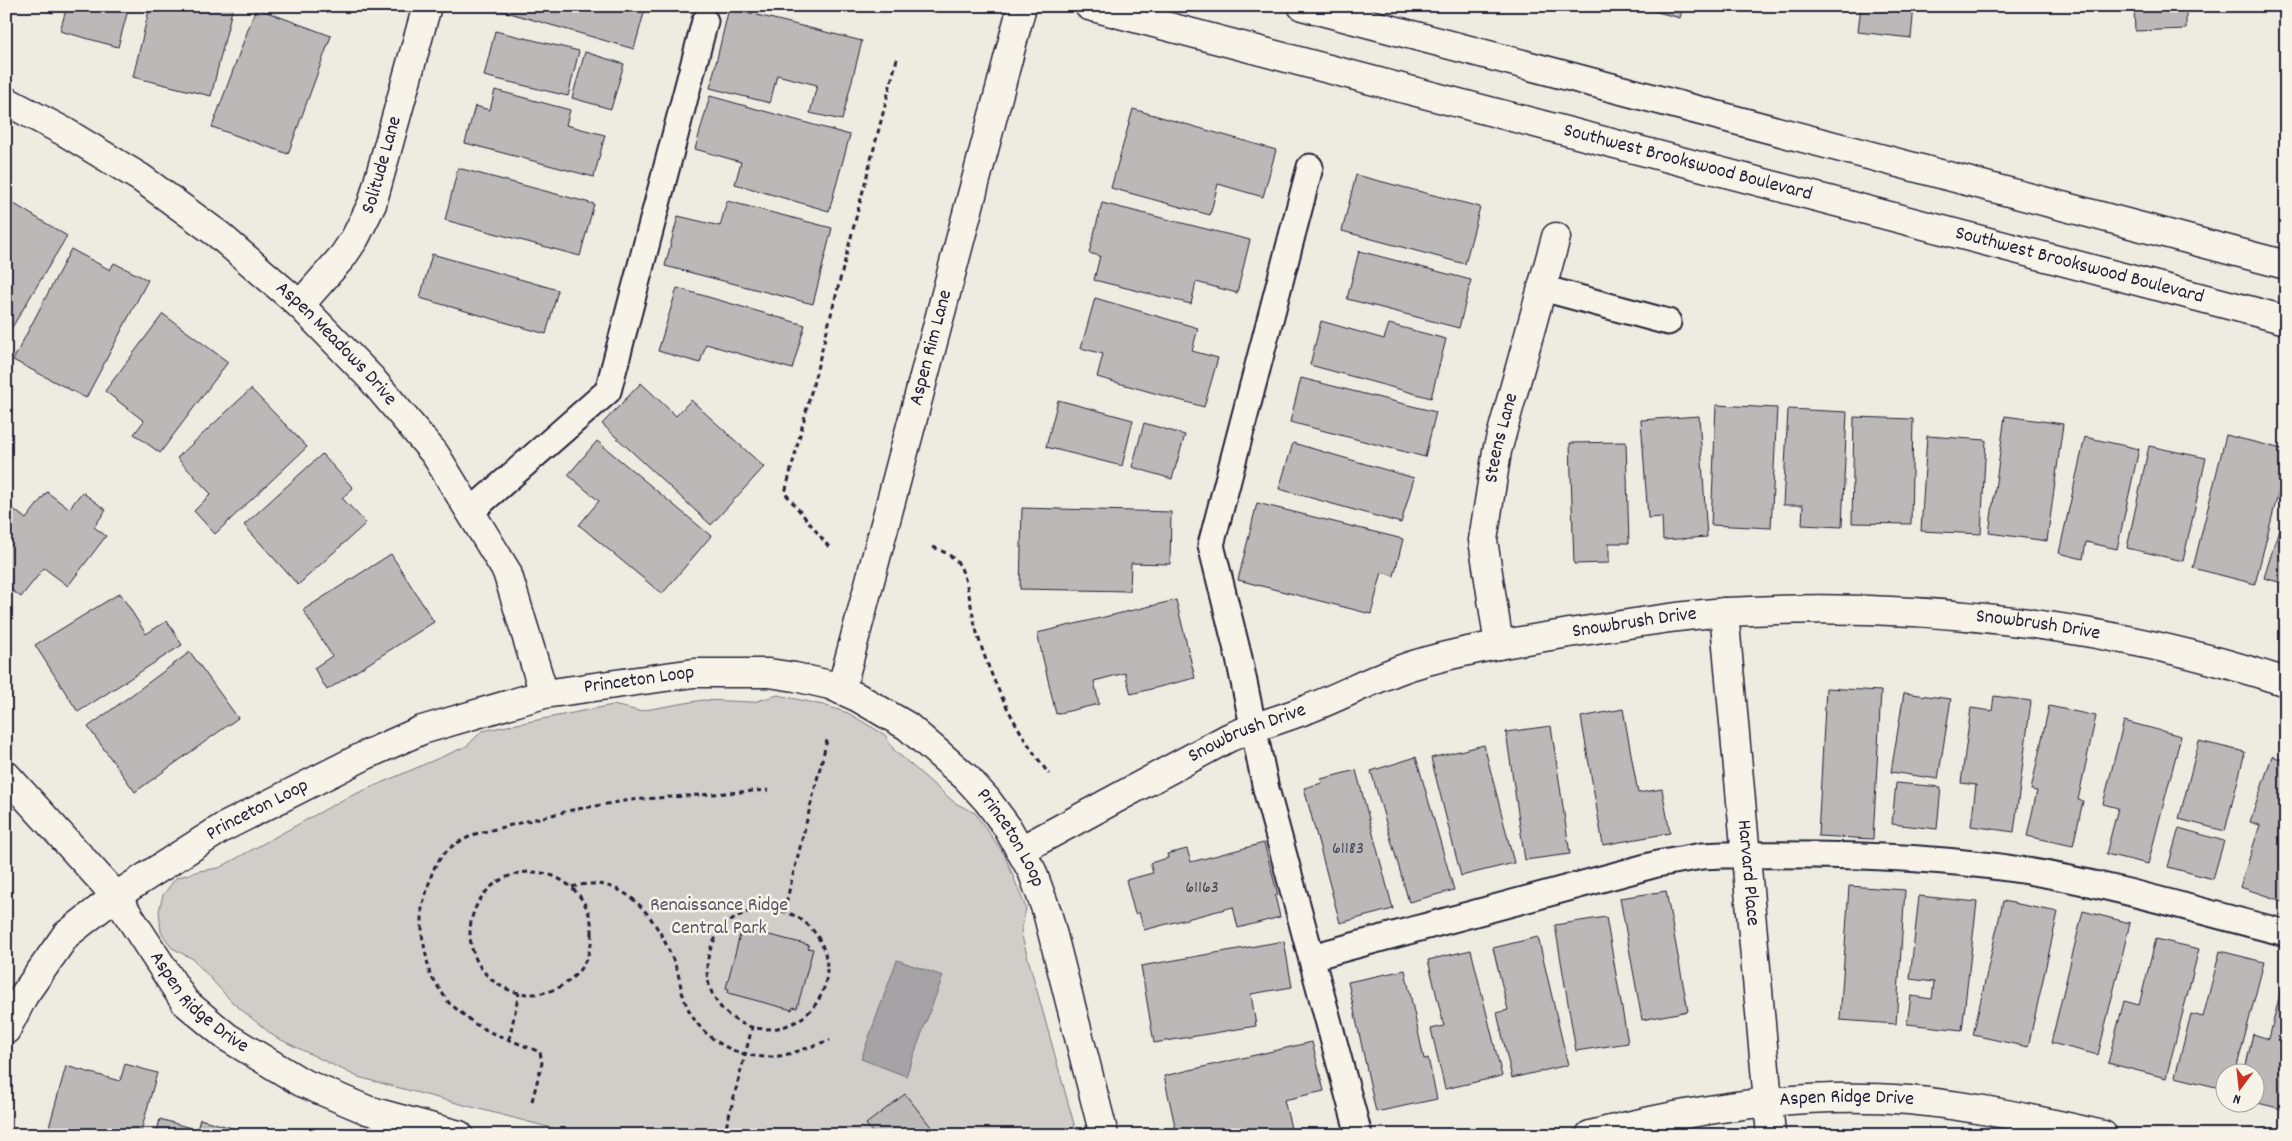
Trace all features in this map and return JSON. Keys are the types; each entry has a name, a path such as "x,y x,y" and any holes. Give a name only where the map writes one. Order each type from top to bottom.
{"street":[{"name":"Solitude Lane","path":"300,305 343,256 355,238 372,204 427,6"},
{"name":"Aspen Rim Lane","path":"842,690 1022,6"},
{"name":"Southwest Brookswood Boulevard","path":"1089,6 2286,320"},
{"path":"1302,6 2286,266"},
{"name":"Aspen Meadows Drive","path":"6,101 73,137 141,178 219,236 300,305 370,377 435,454 507,572 544,694"},
{"name":"Steens Lane","path":"1500,645 1483,540 1497,452 1556,236"},
{"name":"Snowbrush Drive","path":"1021,850 1198,753 1252,727 1305,710 1410,666 1500,645 1604,628 1724,612 1803,609 1898,612 2004,620 2118,637 2234,665 2286,682"},
{"name":"Harvard Place","path":"1724,612 1771,1135"},
{"name":"Princeton Loop","path":"6,1030 24,995 66,935 116,896 222,828 366,754 422,730 544,694 671,676 740,672 795,677 842,690 894,718 936,750 987,800 1021,850 1032,871 1047,912 1104,1135"},
{"name":"Aspen Ridge Drive","path":"6,775 116,896 186,1002 227,1037 301,1082 367,1110 459,1135"},
{"name":"Aspen Ridge Drive","path":"1590,1135 1659,1118 1769,1101 1841,1099 1909,1100 2003,1113 2102,1135"}],"lane":[{"path":"470,512 608,391 704,21"},
{"path":"1310,167 1211,545 1266,789 1359,1135"},
{"path":"1542,288 1668,322"},
{"path":"1312,957 1657,864 1702,856 1889,857 1977,864 2021,870 2113,889 2286,933"}],"path":[{"path":"829,547 785,493 898,55"},
{"path":"932,547 949,555 960,567 978,639 998,690 1016,725 1049,774"},
{"path":"784,911 827,740"},
{"path":"532,1101 542,1056 535,1049 485,1030 457,1011 441,992 427,967 422,935 422,906 433,870 445,851 461,840 476,834 555,814 609,803 768,790"},
{"path":"519,874 546,874 556,877 572,887 588,909 592,926 591,944 586,960 576,975 554,990 538,994 519,993 492,981 478,965 470,936 472,916 488,890 496,883 519,874"},
{"path":"572,887 589,883 606,884 619,888 635,901 650,918 670,952 686,1003 696,1022 716,1042 757,1057 780,1056 830,1040"},
{"path":"759,909 784,911 801,919 815,932 823,945 827,964 824,988 811,1009 797,1022 774,1030 752,1028 730,1016 713,996 708,985 707,972 710,948 724,926 742,915 759,909"},
{"path":"509,1040 519,993"},
{"path":"724,1135 752,1028"}],"green space":[{"name":"Renaissance Ridge Central Park","path":"778,695 823,705 848,713 885,735 894,750 955,803 975,813 1004,854 1026,908 1021,933 1077,1135 578,1135 358,1077 275,1037 233,1003 193,959 172,948 161,932 159,911 163,895 176,878 199,871 219,868 344,799 467,746 482,731 613,705 639,711 703,700 753,702"}],"shaded area":[{"path":"897,960 943,976 906,1076 861,1059"}],"building":[{"path":"29,6 55,6 54,13"},
{"path":"67,6 129,6 118,47 60,31"},
{"path":"150,6 233,6 211,96 133,77"},
{"path":"500,6 646,6 634,49 499,10"},
{"path":"1647,6 1683,6 1680,18 1646,9"},
{"path":"1788,6 1807,6 1806,10"},
{"path":"1861,6 1914,6 1911,38 1858,32"},
{"path":"2092,6 2186,6 2186,29 2135,31 2134,8 2092,10"},
{"path":"256,8 331,36 288,154 212,127"},
{"path":"729,8 862,41 842,120 810,113 817,85 777,75 770,103 710,88"},
{"path":"495,31 579,51 568,96 484,76"},
{"path":"585,52 624,64 611,109 572,98"},
{"path":"495,90 570,110 566,125 605,135 594,177 465,143 475,106 490,110"},
{"path":"710,96 850,135 829,211 735,184 741,162 695,149"},
{"path":"1133,109 1276,150 1263,197 1218,184 1210,215 1111,188"},
{"path":"458,168 594,204 580,256 445,220"},
{"path":"1356,175 1480,207 1465,264 1342,231"},
{"path":"6,199 67,236 11,329 6,327"},
{"path":"727,201 832,228 813,304 665,266 678,216 720,226"},
{"path":"1102,203 1250,240 1237,293 1196,282 1191,304 1094,280 1100,256 1089,253"},
{"path":"71,249 110,270 114,263 148,280 86,398 13,360"},
{"path":"1359,251 1471,280 1459,328 1347,299"},
{"path":"432,254 558,290 546,334 420,298"},
{"path":"677,288 805,325 792,369 706,344 700,363 658,351"},
{"path":"1095,298 1198,328 1192,351 1218,358 1204,407 1097,377 1103,354 1081,348"},
{"path":"163,314 228,362 160,453 134,434 144,421 105,391"},
{"path":"1321,321 1384,339 1389,324 1446,339 1431,398 1310,365"},
{"path":"1301,378 1436,412 1425,457 1290,422"},
{"path":"641,383 676,416 691,400 764,467 711,525 602,424"},
{"path":"251,389 307,447 215,534 194,511 211,494 177,458"},
{"path":"1058,400 1133,420 1122,466 1046,447"},
{"path":"1716,405 1777,408 1771,528 1711,525"},
{"path":"1788,409 1847,412 1842,527 1802,525 1803,505 1783,505"},
{"path":"1699,416 1707,537 1663,540 1662,517 1648,518 1641,420"},
{"path":"2005,416 2063,424 2047,541 1989,533"},
{"path":"1854,417 1913,419 1911,524 1852,523"},
{"path":"1144,423 1185,435 1172,479 1132,467"},
{"path":"2226,435 2286,450 2286,462 2255,584 2193,568"},
{"path":"1927,436 1986,440 1981,534 1921,531"},
{"path":"2085,437 2139,449 2117,549 2086,542 2083,559 2059,553"},
{"path":"597,441 711,536 662,594 579,525 599,501 568,475"},
{"path":"1626,442 1629,543 1609,543 1609,563 1574,564 1570,443"},
{"path":"1293,443 1414,478 1401,523 1279,489"},
{"path":"2149,446 2206,458 2183,561 2127,548"},
{"path":"322,454 353,488 342,498 366,523 298,585 244,525"},
{"path":"47,492 69,509 82,492 106,510 94,527 106,536 68,586 44,568 21,597 6,586 6,513 11,507 26,519"},
{"path":"1257,503 1403,539 1394,576 1382,572 1371,614 1238,580"},
{"path":"2286,506 2286,584 2264,578"},
{"path":"1022,508 1171,512 1170,564 1131,563 1130,591 1020,589"},
{"path":"391,554 434,622 327,690 314,668 332,656 303,610"},
{"path":"120,593 146,634 167,621 182,645 78,712 35,645"},
{"path":"1176,600 1195,678 1131,694 1125,673 1094,681 1099,704 1056,714 1037,633"},
{"path":"190,652 238,718 135,792 88,727"},
{"path":"1826,688 1881,691 1873,839 1818,836"},
{"path":"1904,693 1951,699 1938,779 1891,772"},
{"path":"1994,696 2031,701 2014,832 1971,826 1976,785 1961,783 1971,708 1992,711"},
{"path":"2049,706 2096,716 2078,800 2083,801 2073,846 2027,836 2037,791 2031,790"},
{"path":"1623,709 1638,793 1662,789 1670,833 1603,845 1581,717"},
{"path":"2124,721 2181,736 2148,864 2106,854 2118,808 2103,804"},
{"path":"1551,726 1570,854 1525,860 1506,732"},
{"path":"2199,741 2245,752 2225,831 2179,819"},
{"path":"1484,745 1514,863 1461,876 1431,758"},
{"path":"2272,756 2286,761 2285,902 2240,887 2260,825 2250,822"},
{"path":"1416,757 1454,890 1409,902 1371,771"},
{"path":"1356,770 1393,909 1340,923 1304,788 1322,783 1321,779"},
{"path":"1896,783 1941,787 1937,829 1892,824"},
{"path":"2179,828 2224,841 2213,879 2168,867"},
{"path":"1264,843 1278,895 1275,896 1280,917 1238,928 1233,907 1144,930 1139,912 1135,914 1126,880 1153,873 1150,863 1168,858 1167,854 1187,849 1191,862"},
{"path":"1849,886 1905,890 1896,1024 1840,1020"},
{"path":"1666,891 1688,1011 1642,1020 1620,898"},
{"path":"1919,896 1977,902 1962,1030 1907,1024 1911,996 1932,999 1934,982 1910,979"},
{"path":"2003,901 2058,912 2028,1047 1973,1035"},
{"path":"2083,911 2130,923 2098,1055 2051,1043"},
{"path":"1606,917 1628,1043 1576,1051 1555,925"},
{"path":"746,929 809,945 808,948 813,949 797,1008 793,1007 792,1010 728,993 729,989 726,988 741,931 744,932"},
{"path":"1538,937 1568,1065 1512,1078 1497,1013 1508,1010 1493,948"},
{"path":"2156,939 2199,949 2166,1078 2108,1063 2124,1001 2139,1005"},
{"path":"1284,941 1292,987 1251,994 1256,1026 1154,1043 1141,966"},
{"path":"1471,950 1502,1076 1445,1089 1431,1029 1444,1026 1428,960"},
{"path":"2220,951 2264,962 2238,1064 2214,1064 2214,1087 2175,1077 2191,1014 2203,1017"},
{"path":"1405,970 1424,1059 1428,1058 1437,1099 1376,1112 1348,982"},
{"path":"2286,973 2286,1110 2264,1104 2264,1064 2246,1064 2253,1034 2269,1039"},
{"path":"1312,1042 1324,1091 1284,1100 1291,1128 1263,1135 1177,1135 1164,1076"},
{"path":"125,1064 157,1073 140,1135 67,1135 68,1132 49,1127 66,1066 120,1081"},
{"path":"905,1094 936,1133 934,1135 874,1135 866,1124"},
{"path":"160,1119 197,1130 200,1119 246,1132 245,1135 156,1135"}]}
